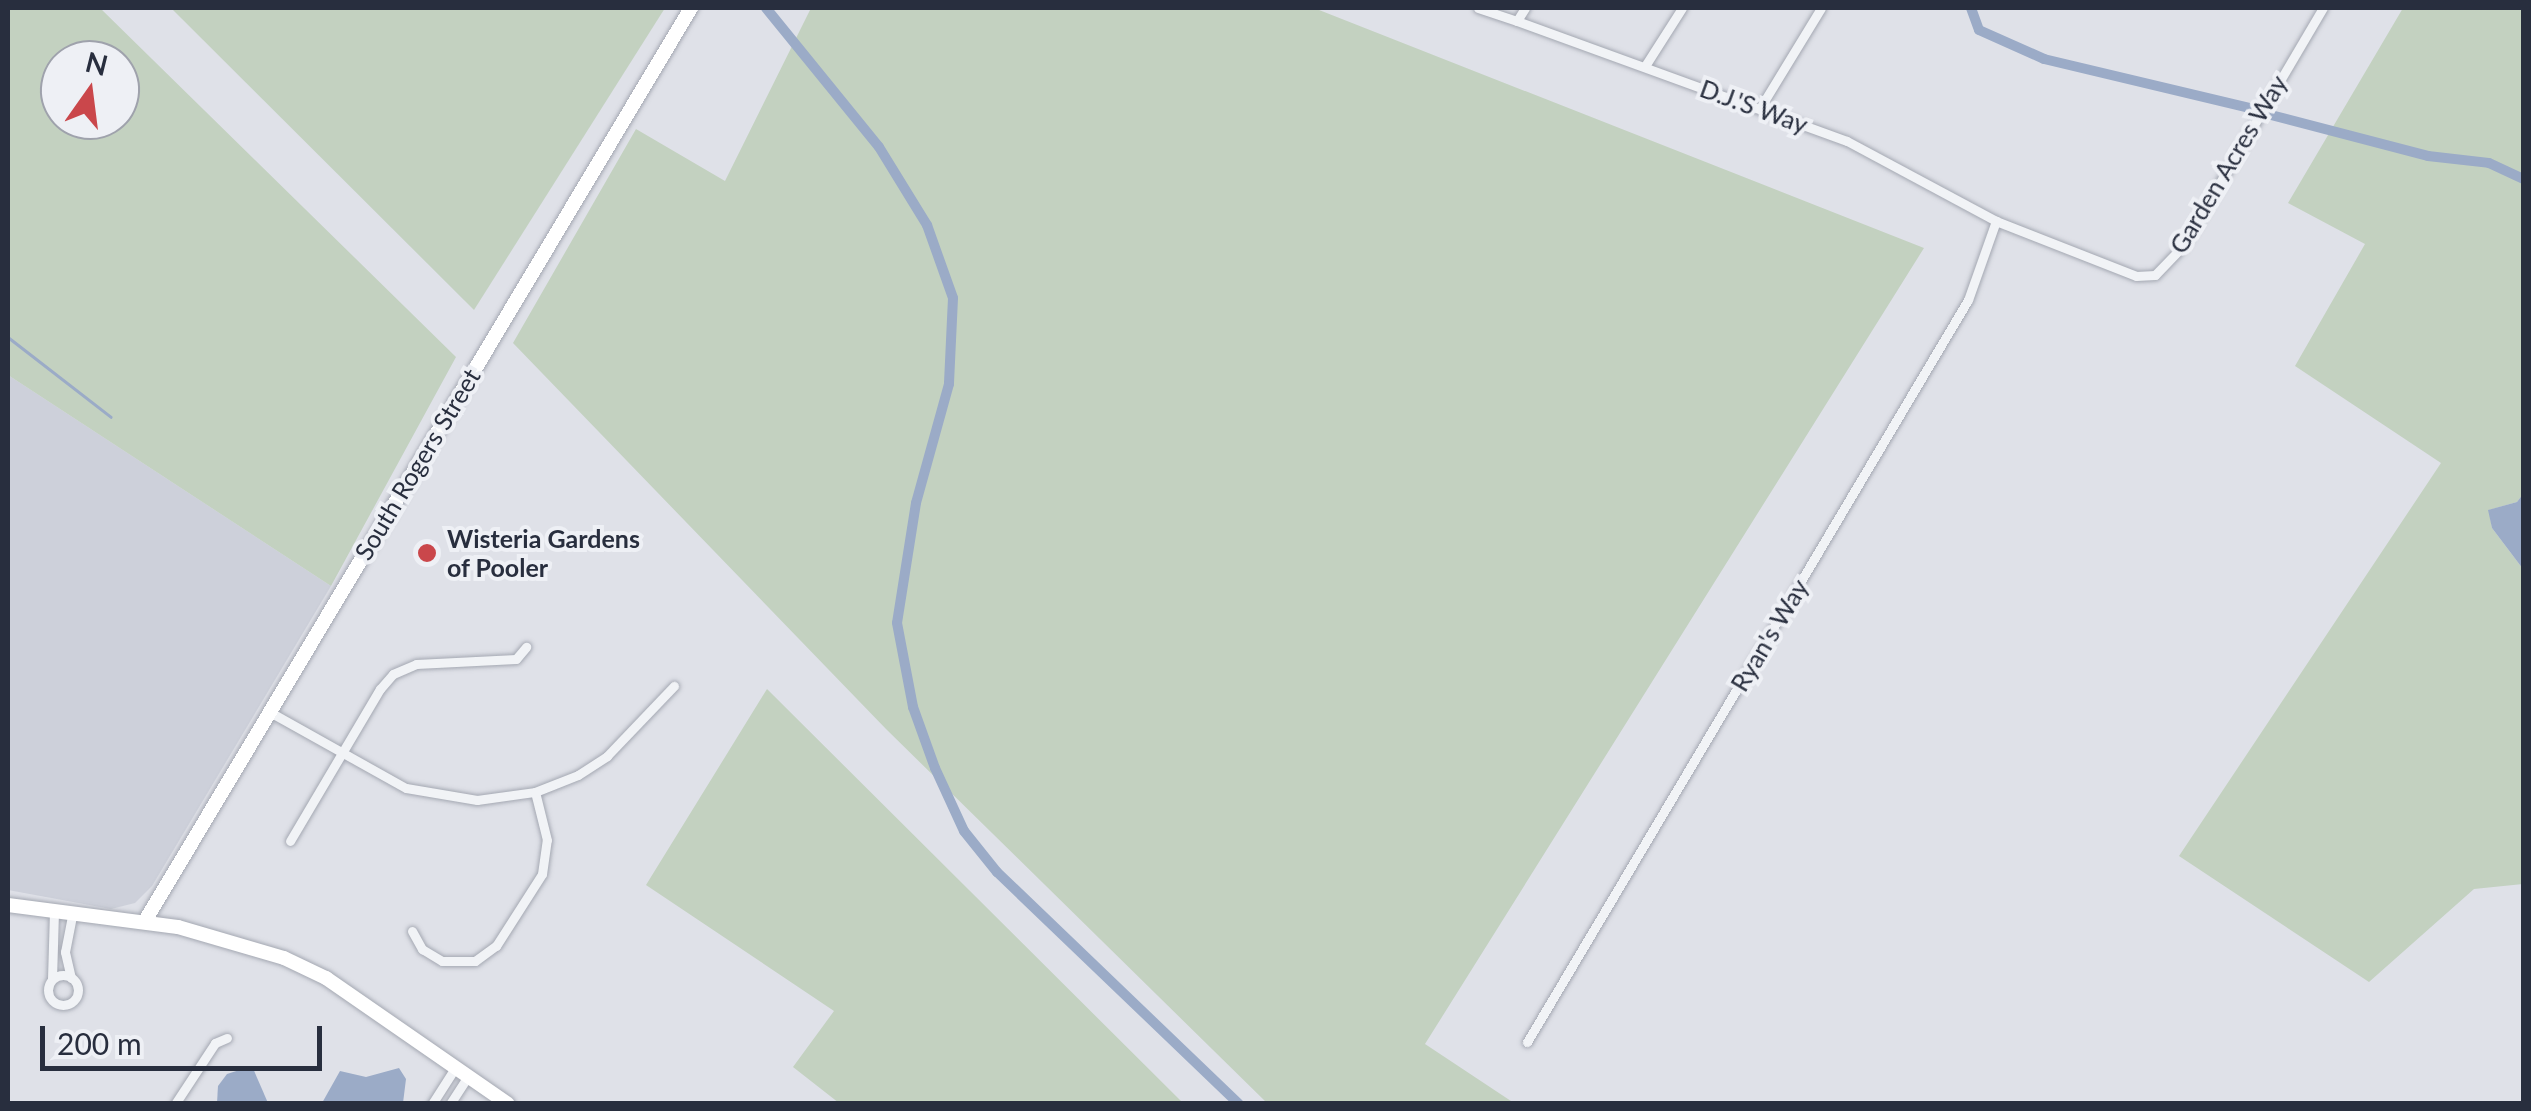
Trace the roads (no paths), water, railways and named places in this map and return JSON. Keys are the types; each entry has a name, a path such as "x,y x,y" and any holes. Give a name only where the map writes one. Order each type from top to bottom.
{"street":[{"name":"South Rogers Street","path":"145,921 691,8"},
{"name":"D.J.'S Way","path":"1478,8 1847,141 1996,221"},
{"path":"1517,21 1526,8"},
{"path":"1646,66 1682,8"},
{"path":"1760,108 1822,8"},
{"name":"Garden Acres Way","path":"1996,221 2136,276 2155,274 2182,247 2323,8"},
{"name":"Ryan's Way","path":"1528,1042 1968,300 1996,221"},
{"path":"290,840 393,674 416,664 516,659 526,647"},
{"path":"268,711 383,777 427,794 478,800 535,792 603,760 674,686"},
{"path":"412,930 422,950 442,961 475,960 496,946 542,874 547,840 535,792"},
{"path":"8,905 145,921 216,936 312,971 508,1104"},
{"path":"54,913 51,998 66,1004 78,993 65,947 72,915"},
{"path":"51,982 60,975 72,978"},
{"path":"176,1104 216,1044 227,1038"},
{"path":"432,1104 462,1072"},
{"path":"450,1104 462,1072"}],"water":[{"path":"2523,494 2523,569 2492,528 2488,510 2517,502"},
{"path":"252,1066 268,1103 217,1103 218,1086 227,1074"},
{"path":"399,1068 406,1079 403,1103 322,1103 340,1071 366,1077"}],"waterway":[{"path":"766,8 879,147 927,225 953,298 949,384 916,503 897,623 913,707 935,768 964,831 997,872 1239,1104"},
{"path":"1971,8 1979,30 2044,59 2250,108"},
{"path":"2271,115 2428,156 2489,163 2524,179"},
{"path":"8,337 111,417"}],"place":[{"name":"Wisteria Gardens of Pooler","path":"427,553"}]}
